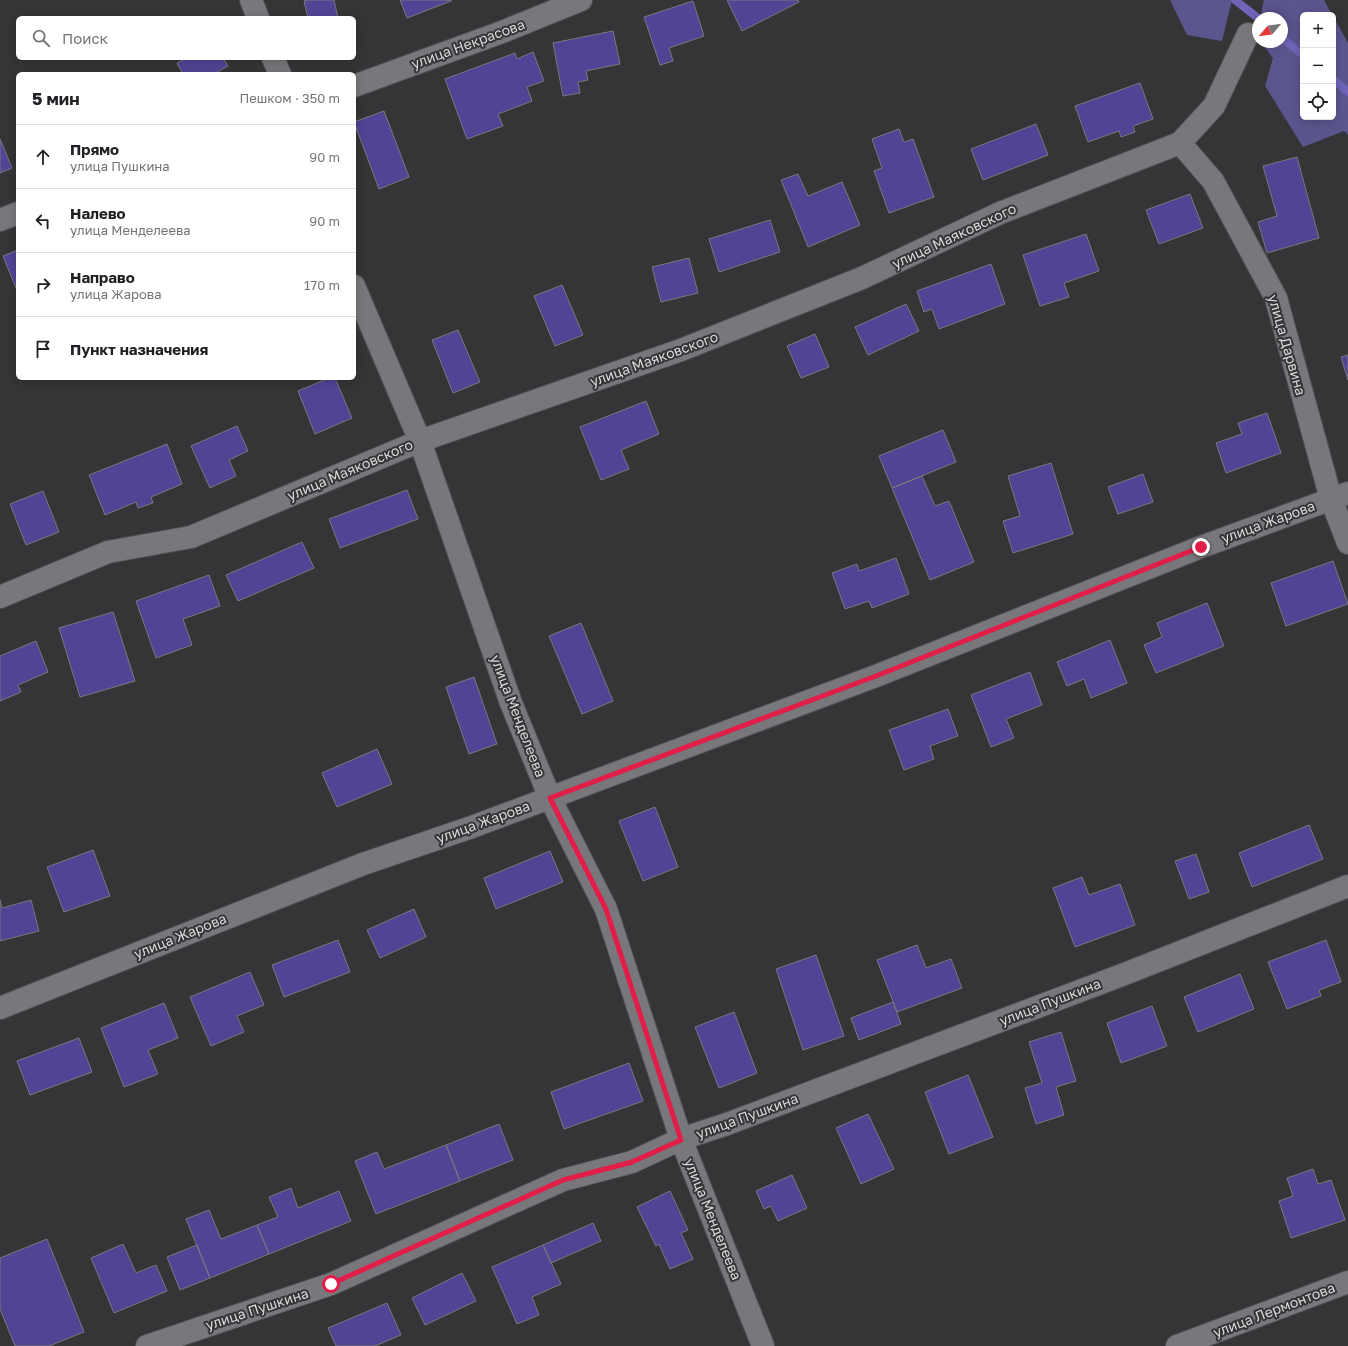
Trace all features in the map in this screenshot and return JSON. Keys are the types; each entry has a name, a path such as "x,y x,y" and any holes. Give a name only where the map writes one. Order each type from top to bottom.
{"street":[{"path":"251,0 257,16"},
{"name":"улица Некрасова","path":"356,85 502,32 581,0"},
{"name":"улица Маяковского","path":"0,597 108,552 191,537 420,441 681,350 862,278 1000,213 1180,143 1214,106 1248,34"},
{"path":"274,60 279,72"},
{"name":"улица Дарвина","path":"1180,143 1213,181 1276,298 1339,496 1348,543"},
{"path":"0,220 16,214"},
{"name":"улица Менделеева","path":"356,291 420,441 511,703 550,798 606,909 681,1140 763,1346"},
{"name":"улица Жарова","path":"0,1008 363,864 550,798 876,676 1201,547 1339,496"},
{"name":"улица Пушкина","path":"147,1346 331,1284 563,1180 632,1162 681,1140 1099,983 1348,886"},
{"name":"улица Лермонтова","path":"1177,1346 1348,1282"}],"shaded area":[{"path":"1170,0 1232,0 1222,41 1187,35"},
{"path":"1264,0 1324,0 1330,12 1300,12 1300,120 1336,120 1336,21 1348,43 1348,135 1344,131 1303,147 1265,86 1273,58 1266,48 1288,48 1288,12 1261,12"}],"building":[{"path":"334,0 338,16 308,16 304,1"},
{"path":"400,0 451,0 451,1 407,18"},
{"path":"727,0 798,0 799,2 742,31"},
{"path":"693,1 704,36 669,48 673,61 660,65 644,17"},
{"path":"613,31 620,64 586,71 588,80 578,82 580,93 563,96 553,43"},
{"path":"533,52 544,81 527,87 532,101 498,114 503,126 467,139 445,79 515,53 517,59"},
{"path":"183,60 224,60 228,66 218,72 182,72 177,63"},
{"path":"1140,83 1153,119 1133,126 1135,132 1121,137 1119,131 1088,142 1075,106"},
{"path":"384,111 409,177 379,189 356,127 356,121"},
{"path":"1036,124 1048,155 983,180 971,149"},
{"path":"899,129 904,142 913,139 934,197 889,213 874,171 882,168 872,139"},
{"path":"0,139 12,168 0,173"},
{"path":"1297,157 1319,238 1267,253 1258,222 1277,216 1263,166"},
{"path":"798,174 808,196 842,182 860,225 808,247 781,180"},
{"path":"1190,194 1203,228 1159,244 1146,210"},
{"path":"770,220 780,252 719,272 709,239"},
{"path":"1086,234 1099,271 1064,283 1069,297 1040,306 1023,255"},
{"path":"16,251 16,288 3,256"},
{"path":"689,258 698,293 661,302 652,267"},
{"path":"991,264 1005,304 939,329 932,309 924,312 917,291"},
{"path":"562,285 583,335 555,346 534,296"},
{"path":"906,304 919,331 868,355 855,327"},
{"path":"458,330 480,382 453,393 432,340"},
{"path":"815,334 829,367 801,378 787,346"},
{"path":"1348,355 1348,380 1341,357"},
{"path":"324,380 336,380 352,418 315,434 298,391"},
{"path":"646,401 659,434 621,450 629,469 601,480 580,427"},
{"path":"1267,413 1281,453 1226,473 1216,443 1242,434 1238,423"},
{"path":"237,426 248,451 229,460 236,476 210,488 191,446"},
{"path":"943,430 956,462 892,488 879,456"},
{"path":"167,444 182,484 151,497 153,503 138,508 136,502 105,515 89,475"},
{"path":"1051,463 1073,534 1013,553 1003,521 1020,516 1008,476"},
{"path":"1143,474 1153,502 1118,514 1108,487"},
{"path":"922,476 935,506 949,501 974,562 930,580 892,488"},
{"path":"407,490 418,519 340,548 329,519"},
{"path":"43,491 59,532 26,545 10,504"},
{"path":"302,542 314,568 238,601 226,575"},
{"path":"896,558 909,594 872,608 869,601 845,609 832,573 857,564 859,571"},
{"path":"1333,561 1348,604 1286,626 1271,583"},
{"path":"209,575 220,606 183,619 192,645 156,658 136,601"},
{"path":"1207,603 1224,646 1156,673 1144,645 1162,637 1157,623"},
{"path":"113,612 135,681 80,697 59,628"},
{"path":"581,623 613,701 582,714 549,636"},
{"path":"1110,640 1127,683 1091,698 1084,679 1067,686 1057,662"},
{"path":"36,641 48,672 18,685 21,692 0,701 0,656"},
{"path":"1030,672 1042,705 1006,719 1014,738 991,747 971,695"},
{"path":"474,677 497,744 469,754 446,687"},
{"path":"948,709 958,736 930,746 934,759 904,770 889,730"},
{"path":"377,749 392,784 337,807 322,773"},
{"path":"655,807 678,867 643,881 619,821"},
{"path":"1309,825 1323,859 1252,887 1239,853"},
{"path":"93,850 110,896 64,912 47,867"},
{"path":"550,851 563,882 496,909 484,878"},
{"path":"1196,854 1209,892 1189,899 1175,861"},
{"path":"1082,877 1089,895 1120,884 1135,925 1075,947 1053,888"},
{"path":"0,900 2,908 31,900 39,931 0,941"},
{"path":"414,909 426,937 380,958 367,930"},
{"path":"338,940 350,972 284,997 272,965"},
{"path":"1326,940 1341,982 1319,990 1321,996 1287,1009 1268,962"},
{"path":"917,945 926,968 951,959 962,988 897,1012 877,960"},
{"path":"816,955 844,1036 803,1050 776,969"},
{"path":"250,972 264,1005 237,1016 244,1032 211,1046 190,997"},
{"path":"1240,974 1254,1009 1198,1032 1184,997"},
{"path":"893,1002 901,1024 859,1040 851,1018"},
{"path":"164,1003 178,1038 148,1050 158,1074 124,1087 101,1028"},
{"path":"1152,1006 1167,1046 1121,1063 1107,1023"},
{"path":"734,1012 757,1073 719,1088 695,1027"},
{"path":"1061,1032 1076,1081 1056,1087 1064,1115 1036,1124 1025,1088 1042,1083 1029,1042"},
{"path":"79,1038 92,1072 30,1095 17,1061"},
{"path":"629,1063 643,1101 564,1129 551,1092"},
{"path":"968,1075 993,1137 949,1154 925,1092"},
{"path":"868,1114 894,1169 861,1184 836,1128"},
{"path":"499,1124 513,1160 460,1181 446,1145"},
{"path":"446,1145 460,1181 376,1214 355,1161 377,1152 384,1169"},
{"path":"1313,1169 1318,1184 1331,1180 1345,1220 1291,1238 1279,1201 1293,1196 1287,1178"},
{"path":"792,1175 807,1208 778,1221 771,1206 764,1209 756,1191"},
{"path":"291,1188 298,1208 339,1191 351,1221 269,1254 257,1225 278,1217 269,1197"},
{"path":"670,1191 688,1230 681,1233 693,1259 670,1269 659,1244 656,1246 637,1207"},
{"path":"209,1210 221,1239 257,1225 269,1254 210,1278 186,1219"},
{"path":"593,1223 601,1241 551,1263 543,1245"},
{"path":"47,1239 84,1332 49,1346 15,1346 0,1309 0,1258"},
{"path":"123,1244 136,1273 156,1265 167,1291 114,1313 91,1258"},
{"path":"197,1245 210,1278 180,1290 167,1257"},
{"path":"543,1245 561,1284 532,1297 539,1315 517,1324 492,1267"},
{"path":"462,1273 476,1301 425,1325 412,1298"},
{"path":"387,1303 401,1335 375,1346 336,1346 328,1328"}],"waterway":[{"path":"1235,0 1252,13"},
{"path":"1288,43 1300,53"},
{"path":"1336,82 1348,92"}],"route":[{"path":"331,1284 563,1180 632,1162 681,1140 606,909 550,798 876,676 1201,547"}]}
